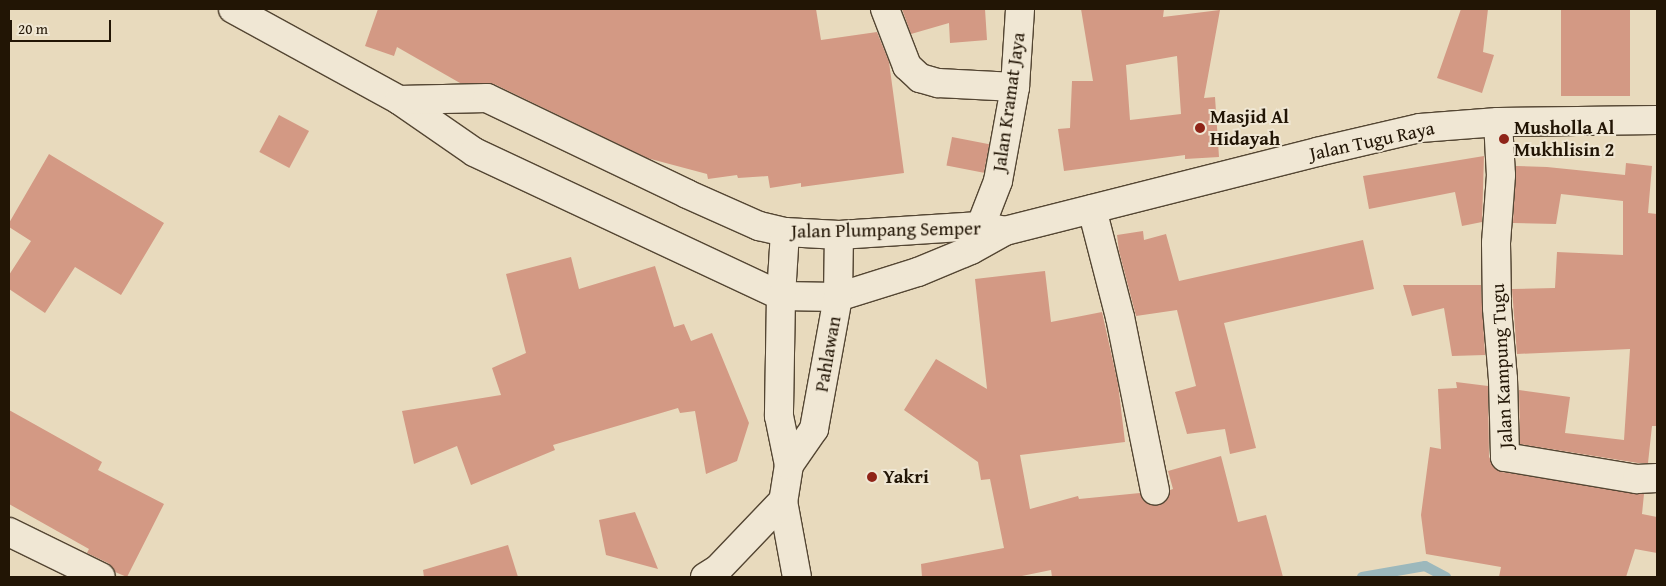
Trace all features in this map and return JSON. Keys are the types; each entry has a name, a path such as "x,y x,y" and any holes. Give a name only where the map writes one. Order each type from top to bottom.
{"main road":[{"name":"Jalan Plumpang Semper","path":"233,9 399,100 474,152 781,296 838,297 918,272 985,236"},
{"path":"885,9 907,66 920,78 938,83 1015,86"},
{"name":"Jalan Kramat Jaya","path":"985,236 998,181 1015,86 1020,9"},
{"name":"Jalan Plumpang Semper","path":"399,100 487,98 758,226 785,232 839,235 985,236"},
{"name":"Jalan Tugu Raya","path":"985,236 1420,128 1498,122 1657,120"},
{"name":"Jalan Kampung Tugu","path":"1498,122 1501,174 1496,243 1505,457 1637,479 1657,478"},
{"path":"1092,209 1120,317 1155,490"},
{"name":"Pahlawan","path":"785,232 781,296 780,416 789,465 783,501 798,577"},
{"name":"Pahlawan","path":"789,465 814,429 838,297 839,235"},
{"path":"705,577 718,568 783,501"},
{"path":"9,532 101,577"}],"building":[{"path":"378,9 816,9 821,40 877,32 889,62 904,173 801,187 801,183 770,188 768,176 738,178 737,175 708,179 707,174 647,158 494,84 460,83 397,47 394,56 365,46"},
{"path":"902,9 985,9 987,40 950,43 949,23 911,34"},
{"path":"1081,9 1164,9 1163,17 1220,10 1204,98 1215,97 1219,157 1185,159 1185,155 1064,171 1058,129 1070,128 1072,81 1093,81","holes":["1177,56 1181,114 1130,120 1126,65"]},
{"path":"1461,9 1488,9 1483,52 1494,55 1482,93 1437,78"},
{"path":"1561,9 1630,9 1630,96 1561,96"},
{"path":"279,115 309,131 289,168 259,152"},
{"path":"952,137 989,144 984,173 946,165"},
{"path":"49,154 164,223 121,295 75,267 45,313 9,289 9,275 31,241 9,227 9,223"},
{"path":"1484,156 1482,222 1462,226 1455,192 1369,209 1363,176"},
{"path":"1626,163 1652,166 1648,213 1657,214 1657,426 1652,426 1648,463 1520,444 1519,390 1570,397 1565,433 1624,440 1630,349 1517,354 1512,289 1555,288 1557,252 1623,255 1623,201 1561,194 1556,224 1513,223 1516,166 1547,167 1625,175"},
{"path":"1143,231 1144,240 1166,234 1179,281 1363,240 1374,289 1224,323 1256,448 1230,454 1225,429 1187,434 1175,392 1196,386 1177,310 1136,316 1119,251 1117,235"},
{"path":"571,257 579,289 655,266 674,327 684,324 691,341 712,333 749,423 737,461 706,474 695,411 680,413 678,408 553,445 555,450 471,485 457,446 414,464 402,411 501,395 492,368 526,353 506,274"},
{"path":"1045,271 1051,322 1102,312 1118,384 1125,442 1020,455 1030,509 1078,496 1079,499 1140,493 1143,500 1150,505 1159,505 1166,501 1170,490 1173,489 1168,471 1221,456 1238,522 1266,515 1283,577 1052,577 1051,570 1017,577 922,577 921,564 1004,548 990,479 981,480 978,462 904,410 936,359 987,389 975,279"},
{"path":"1403,285 1481,285 1485,355 1452,356 1444,308 1412,316"},
{"path":"1456,382 1488,386 1489,457 1496,469 1502,472 1644,494 1642,514 1657,517 1657,553 1635,549 1626,577 1499,577 1501,567 1426,554 1421,515 1430,447 1441,449 1438,389 1457,388"},
{"path":"9,410 102,462 98,470 164,504 127,577 115,572 108,563 87,553 89,549 9,504"},
{"path":"635,512 658,569 606,555 599,520"},
{"path":"508,545 518,577 424,577 423,570"}],"waterway":[{"path":"1362,577 1425,566 1446,577"}],"place":[{"name":"Masjid Al Hidayah","path":"1200,128"},
{"name":"Musholla Al Mukhlisin 2","path":"1504,139"},
{"name":"Yakri","path":"872,477"}]}
